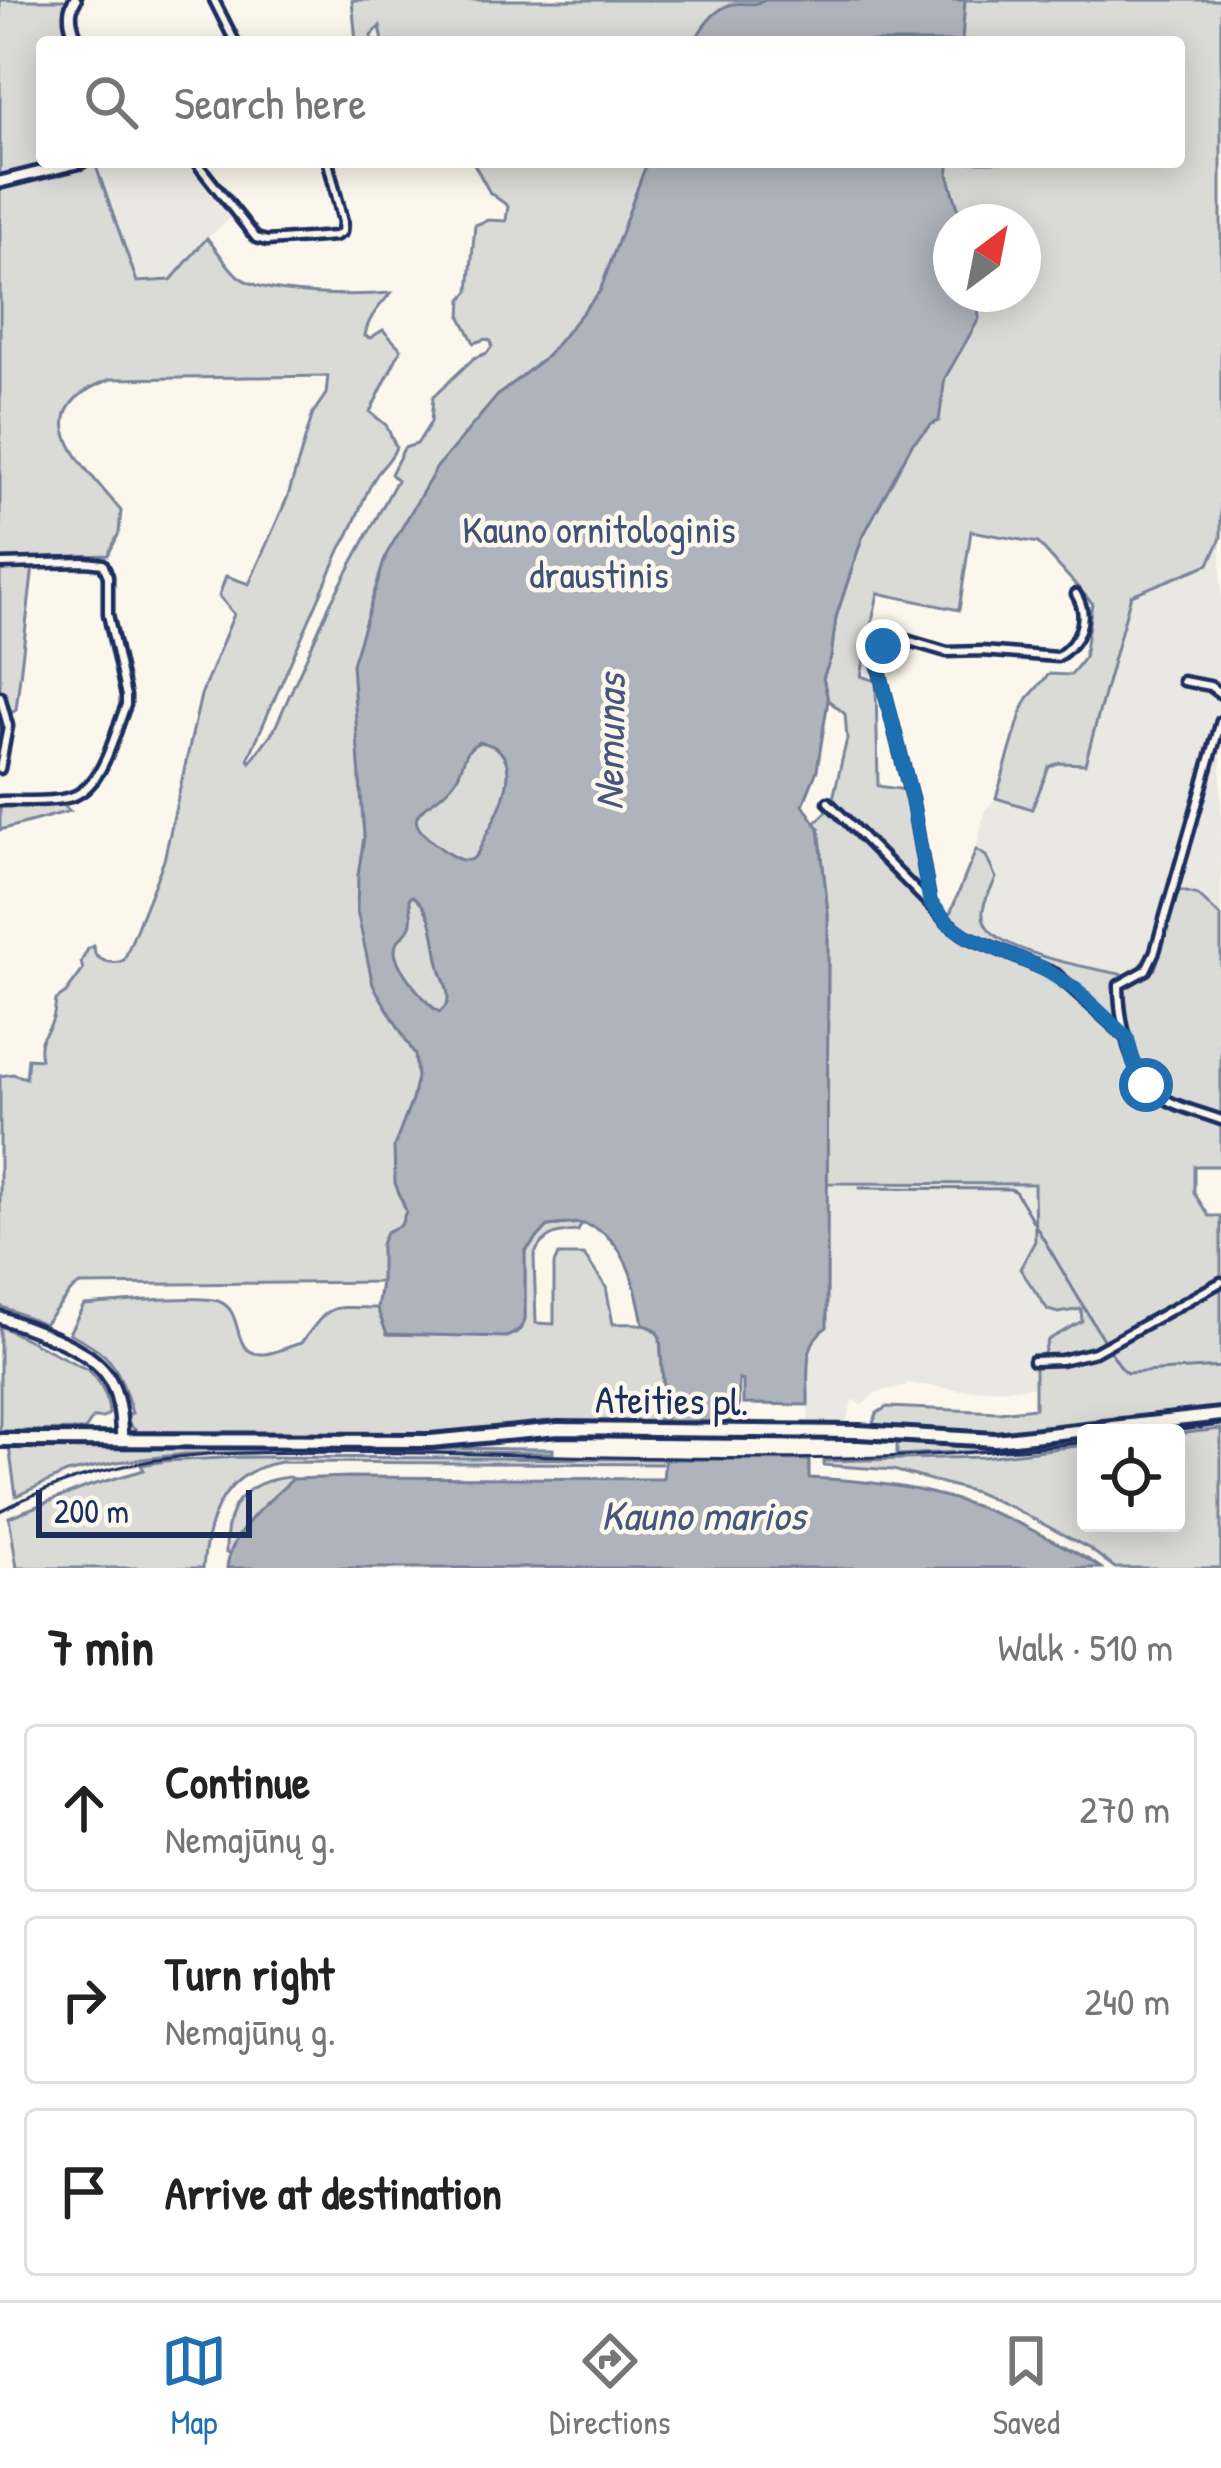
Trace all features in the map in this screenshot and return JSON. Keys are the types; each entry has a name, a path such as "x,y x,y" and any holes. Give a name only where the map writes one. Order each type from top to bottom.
{"main road":[{"path":"72,5 76,36"},
{"path":"0,182 57,168"},
{"path":"0,1317 81,1352 97,1364 116,1396 122,1440"},
{"name":"Ateities pl.","path":"0,1440 410,1442 557,1429 1015,1439 1221,1415"}],"street":[{"path":"214,0 232,36"},
{"path":"201,168 256,238 267,242 342,232 330,168"},
{"path":"0,563 103,564 108,576 108,614 126,696 102,765 84,790 69,798 0,801"},
{"path":"930,902 912,800 878,665 880,651 888,641 903,639 947,652 1057,657 1081,631 1082,604 1076,594"},
{"path":"1183,681 1210,686 1221,694"},
{"path":"0,696 8,727 0,769"},
{"path":"1221,721 1155,951 1146,970 1119,985 1119,1004 1140,1076 1155,1093 1221,1120"},
{"path":"828,802 948,923 966,936 1064,980 1127,1038"},
{"path":"1033,1360 1095,1352 1221,1282"}],"shaded area":[{"path":"192,168 233,216 171,280 137,283 97,169"},
{"path":"1221,538 1221,917 1198,895 1179,890 1154,969 1141,978 1046,958 996,936 984,922 983,906 996,878 976,850 985,810 996,798 1031,809 1044,775 1059,763 1131,595 1208,564"},
{"path":"827,1183 1034,1184 1035,1241 1021,1269 1081,1308 1082,1321 1048,1340 1035,1363 1035,1387 959,1390 906,1383 877,1392 861,1406 853,1399 846,1422 808,1422 809,1349 827,1327"}],"green space":[{"path":"0,0 67,0 64,21 68,36 36,36 36,168 97,168 137,282 171,280 207,238 234,272 250,283 312,294 391,293 371,318 365,336 383,330 401,349 370,412 386,425 396,447 372,482 341,548 250,762 274,730 331,602 397,480 391,474 404,448 417,444 431,422 433,397 492,346 486,339 474,343 461,317 462,299 469,291 475,225 506,221 508,206 490,193 476,168 1185,168 1185,36 382,36 380,26 371,36 355,36 352,0 1221,0 1221,538 1209,564 1131,595 1085,764 1049,767 1032,809 996,798 1028,698 1049,674 1071,675 1084,658 1092,603 1038,543 971,531 959,610 878,593 861,676 876,681 878,786 906,790 928,906 945,926 976,850 986,856 996,878 984,906 985,923 1010,944 1056,960 1141,978 1155,969 1179,890 1198,895 1221,917 1221,1166 1194,1166 1194,1193 1209,1216 1221,1216 1221,1279 1097,1348 1043,1356 1048,1340 1082,1321 1081,1309 1048,1310 1020,1269 1035,1241 1034,1184 827,1183 828,913 815,823 831,807 847,739 845,714 828,700 823,678 836,617 874,514 381,1282 80,1285 44,1324 0,1306 0,1076 26,1078 28,1058 41,1059 41,1040 56,1000 83,970 81,962 88,949 94,946 95,954 105,961 124,960 164,860 201,695 234,614 219,596 226,576 249,584 288,496 313,413 326,394 328,376 111,379 84,392 69,407 64,423 68,440 121,511 119,533 108,555 34,558 16,710 4,717 0,755"},
{"path":"0,804 62,804 70,811 0,830"},
{"path":"582,1223 578,1231 557,1234 537,1249 536,1323 554,1324 558,1255 584,1255 606,1287 613,1324 645,1325 660,1337 665,1418 658,1419 658,1425 533,1424 436,1434 151,1432 149,1436 129,1423 126,1415 132,1413 112,1364 69,1333 84,1305 192,1298 227,1306 241,1341 253,1353 301,1343 325,1314 339,1308 377,1308 388,1334 515,1334 525,1319 525,1252 548,1226"},
{"path":"1221,1287 1221,1407 1020,1430 871,1428 877,1413 887,1407 999,1412 1035,1408 1035,1363 1091,1358"},
{"path":"0,1326 88,1370 103,1390 109,1414 93,1418 85,1430 0,1431"},
{"path":"1221,1429 1221,1568 1115,1568 1090,1549 975,1492 893,1470 824,1465 824,1461 983,1457 1077,1446 1077,1532 1185,1532 1185,1433"},
{"path":"1077,1437 1077,1441 978,1451 897,1455 897,1443 957,1446"},
{"path":"9,1446 553,1449 553,1453 185,1454 67,1473 16,1496"},
{"path":"241,1457 665,1459 665,1464 281,1462 245,1475 222,1499 209,1531 203,1568 17,1568 9,1517 144,1470 141,1465"},
{"path":"293,1479 226,1553 229,1522 239,1500 259,1485"}],"water":[{"path":"765,0 965,0 962,36 698,36 720,10"},
{"name":"Kauno ornitologinis draustinis","path":"645,168 949,168 957,204 933,204 933,312 978,312 979,319 945,378 939,421 912,444 862,538 836,617 823,678 828,700 817,770 803,805 819,828 828,913 827,1327 810,1351 808,1405 743,1404 743,1381 739,1380 738,1424 666,1424 660,1337 643,1324 620,1252 587,1225 548,1226 525,1251 525,1319 518,1331 506,1337 387,1334 377,1308 381,1244 386,1232 401,1225 406,1211 395,1183 394,1147 417,1077 415,1055 373,985 357,911 364,837 352,664 386,555 437,467 498,395 547,356 600,291","holes":["474,745 495,747 508,768 504,796 478,851 472,859 449,854 428,838 416,819 447,790","410,897 430,919 448,996 440,1012 413,985 395,950 411,923"]},
{"name":"Kauno marios","path":"665,1459 809,1460 809,1478 902,1487 958,1500 1014,1522 1101,1568 227,1568 242,1530 293,1479 663,1479"}],"waterway":[{"path":"860,1188 1015,1191 1104,1341"},
{"path":"1111,1352 1127,1373 1221,1367"}],"railway":[{"path":"1185,1430 1221,1425"},
{"path":"0,1511 50,1488 102,1472 209,1454 758,1459 977,1452 1077,1443"}],"route":[{"path":"883,646 878,665 912,800 930,902 966,936 1056,974 1074,988 1127,1038 1146,1085"}],"water label":[{"name":"Nemunas","path":"609,742"}]}
